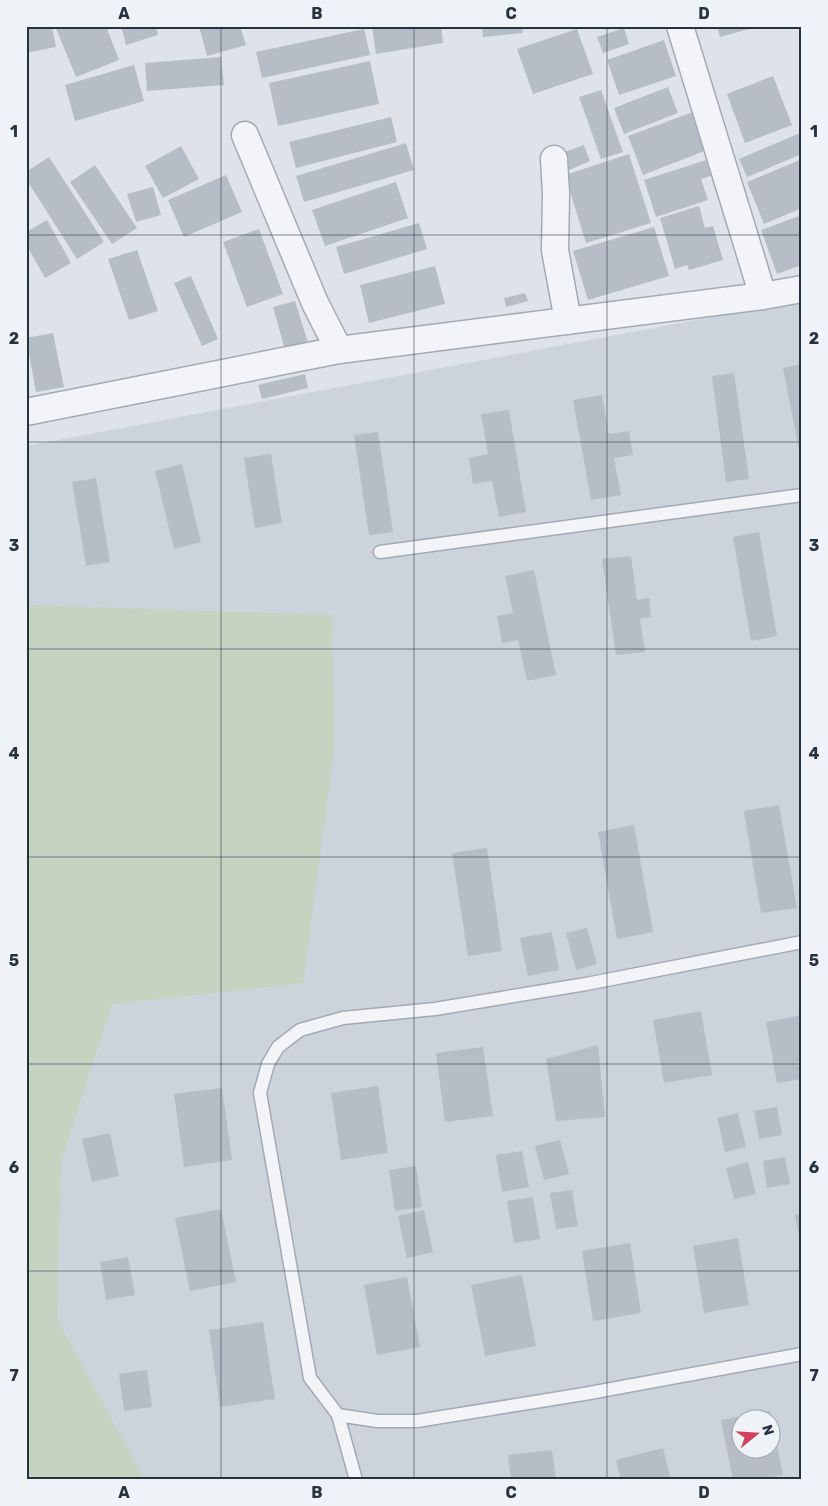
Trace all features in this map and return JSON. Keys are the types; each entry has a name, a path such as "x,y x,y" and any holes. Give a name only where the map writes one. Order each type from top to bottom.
{"street":[{"path":"680,26 763,296"},
{"path":"245,135 315,303 339,350"},
{"path":"554,159 556,194 555,250 568,321"},
{"path":"26,412 339,350 763,296 802,289"}],"lane":[{"path":"380,552 802,495"},
{"path":"356,1480 338,1415 310,1378 260,1092 268,1064 278,1047 300,1030 343,1018 436,1009 586,984 802,942"},
{"path":"338,1415 377,1421 417,1421 584,1394 802,1354"}],"shaded area":[{"path":"802,300 802,1480 26,1480 26,446"}],"green space":[{"path":"26,605 332,615 334,750 303,983 112,1004 61,1162 57,1319 145,1480 26,1480"}],"building":[{"path":"26,26 52,26 56,47 26,53"},
{"path":"55,26 106,26 119,60 76,77"},
{"path":"121,26 156,26 158,35 126,45"},
{"path":"199,26 240,26 246,45 207,56"},
{"path":"372,26 441,26 443,43 376,54"},
{"path":"482,26 522,26 523,33 483,37"},
{"path":"717,26 756,26 756,27 720,37"},
{"path":"624,28 629,44 603,53 597,37"},
{"path":"364,29 370,55 262,78 256,52"},
{"path":"577,29 593,74 533,94 517,49"},
{"path":"664,40 676,76 619,95 607,60"},
{"path":"221,57 224,85 147,91 145,63"},
{"path":"370,61 379,104 278,126 269,83"},
{"path":"134,65 144,101 75,121 65,85"},
{"path":"773,76 792,125 745,143 727,94"},
{"path":"668,87 678,113 624,134 614,108"},
{"path":"601,90 623,152 601,159 579,97"},
{"path":"693,112 707,150 643,175 628,136"},
{"path":"391,117 397,142 296,168 289,142"},
{"path":"802,132 802,154 747,177 739,159"},
{"path":"406,143 414,170 304,202 296,176"},
{"path":"584,145 590,161 569,170 562,153"},
{"path":"181,146 199,179 163,198 145,166"},
{"path":"629,154 651,223 586,243 565,175"},
{"path":"49,157 104,242 77,259 26,179 26,172"},
{"path":"802,159 802,208 764,224 747,182"},
{"path":"706,160 711,176 701,179 708,200 656,217 644,180"},
{"path":"95,165 137,228 112,244 70,182"},
{"path":"226,175 242,212 184,237 168,200"},
{"path":"396,182 408,218 325,246 312,210"},
{"path":"153,187 161,215 136,222 127,194"},
{"path":"699,206 705,228 713,226 723,260 689,270 687,265 675,269 660,218"},
{"path":"802,215 802,265 777,274 761,230"},
{"path":"47,220 71,263 45,278 26,244 26,232"},
{"path":"419,223 427,249 344,274 336,247"},
{"path":"654,227 669,276 588,300 573,251"},
{"path":"259,229 283,294 247,307 223,242"},
{"path":"137,250 158,311 129,320 108,259"},
{"path":"435,266 445,304 369,323 360,285"},
{"path":"191,276 218,339 202,346 174,283"},
{"path":"525,293 528,301 506,307 504,298"},
{"path":"295,301 309,346 286,353 273,307"},
{"path":"53,333 64,387 36,392 26,338"},
{"path":"802,364 802,450 799,450 783,368"},
{"path":"734,373 749,479 726,482 712,376"},
{"path":"305,374 308,388 262,399 258,385"},
{"path":"602,395 609,434 629,431 633,455 614,458 621,495 591,500 573,400"},
{"path":"509,410 526,512 499,517 492,481 473,484 469,458 488,454 481,414"},
{"path":"378,432 393,532 369,535 354,435"},
{"path":"271,454 282,523 255,528 244,458"},
{"path":"182,464 201,542 174,549 155,471"},
{"path":"96,478 110,562 86,566 72,482"},
{"path":"759,532 777,636 751,641 733,537"},
{"path":"631,556 637,600 649,598 651,617 640,619 645,652 616,655 602,559"},
{"path":"534,570 556,675 527,681 518,640 502,643 497,616 513,613 505,576"},
{"path":"779,805 797,908 761,913 744,811"},
{"path":"634,825 653,932 617,939 598,832"},
{"path":"487,848 502,951 468,956 452,853"},
{"path":"587,928 597,964 576,970 566,933"},
{"path":"552,932 559,970 528,976 520,938"},
{"path":"701,1011 712,1075 664,1083 653,1020"},
{"path":"802,1015 802,1079 777,1083 766,1022"},
{"path":"598,1045 605,1117 556,1121 546,1059"},
{"path":"483,1047 493,1116 445,1122 436,1053"},
{"path":"378,1086 388,1153 341,1160 331,1093"},
{"path":"222,1088 232,1160 184,1167 174,1094"},
{"path":"777,1107 782,1135 759,1139 754,1111"},
{"path":"738,1113 746,1147 725,1152 717,1118"},
{"path":"110,1133 119,1176 92,1182 82,1139"},
{"path":"560,1140 569,1174 544,1180 535,1146"},
{"path":"522,1151 529,1187 502,1192 496,1155"},
{"path":"785,1157 790,1184 767,1188 763,1161"},
{"path":"748,1162 756,1194 734,1199 726,1168"},
{"path":"416,1166 422,1207 395,1211 389,1170"},
{"path":"572,1190 578,1226 556,1229 550,1193"},
{"path":"533,1197 540,1239 514,1243 507,1201"},
{"path":"221,1209 236,1282 190,1291 175,1218"},
{"path":"424,1210 433,1252 407,1258 398,1216"},
{"path":"802,1214 802,1246 801,1247 795,1215"},
{"path":"738,1238 749,1305 704,1313 693,1246"},
{"path":"630,1243 641,1313 593,1321 582,1251"},
{"path":"128,1257 135,1295 106,1300 100,1262"},
{"path":"522,1275 536,1346 485,1356 471,1285"},
{"path":"407,1277 420,1347 377,1355 364,1285"},
{"path":"263,1322 275,1399 220,1407 209,1330"},
{"path":"147,1370 152,1407 124,1411 119,1374"},
{"path":"730,1418 730,1458 780,1458 783,1475 760,1480 733,1480 721,1420"},
{"path":"663,1448 671,1480 621,1480 616,1460"},
{"path":"552,1450 556,1480 511,1480 508,1455"}]}
